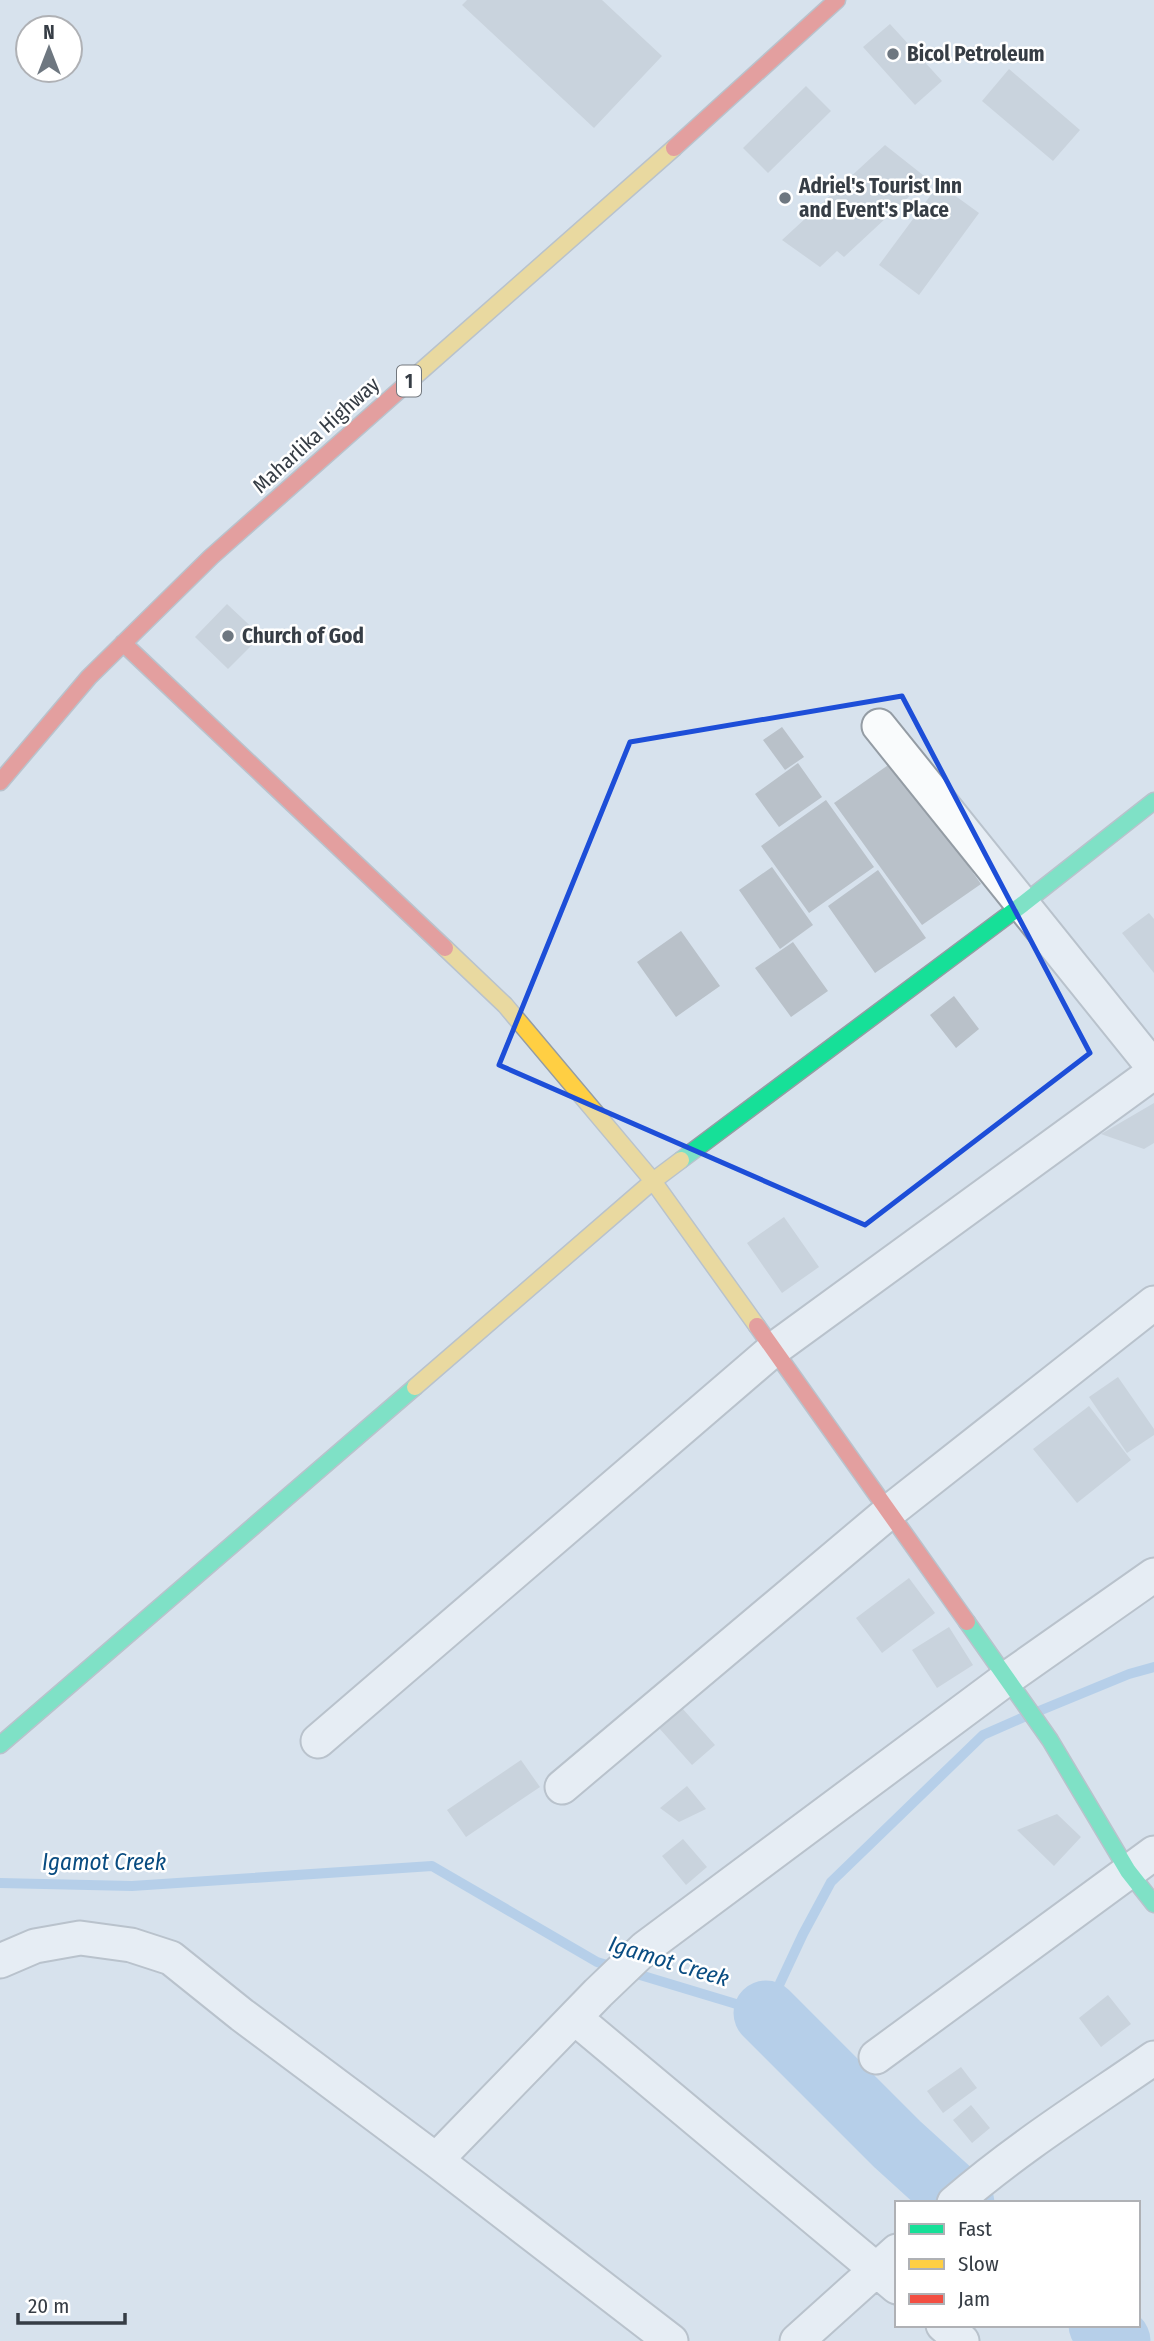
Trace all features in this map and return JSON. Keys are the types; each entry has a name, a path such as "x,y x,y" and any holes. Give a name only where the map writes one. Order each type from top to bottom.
{"main road":[{"name":"Maharlika Highway","path":"0,782 89,677 211,557 754,78 837,0"},
{"path":"123,643 505,1005 653,1181 890,1511 1050,1740 1141,1862 1154,1904"},
{"path":"0,1745 653,1181 1023,904 1154,801"}],"street":[{"path":"318,1741 774,1349 1154,1070 879,726"},
{"path":"562,1787 890,1511 1154,1303"},
{"path":"436,2160 645,1948 1015,1691 1154,1575"},
{"path":"876,2057 1141,1862"},
{"path":"0,1961 35,1946 80,1938 131,1945 171,1958 671,2341"},
{"path":"575,2018 890,2269 797,2341"},
{"path":"961,2196 1154,2059"},
{"path":"945,2327 962,2341"}],"highlighted area":[{"path":"902,696 1090,1053 865,1225 499,1065 630,742"}],"building":[{"path":"467,0 602,0 662,56 594,128 462,5"},
{"path":"890,24 942,81 915,105 863,47"},
{"path":"1009,69 1080,130 1053,161 982,101"},
{"path":"806,86 831,111 768,173 743,148"},
{"path":"885,145 928,179 844,257 837,251 820,267 782,240"},
{"path":"939,184 979,213 919,295 879,265"},
{"name":"Church of God","path":"227,604 261,636 228,669 195,637"},
{"path":"782,727 804,757 785,770 763,740"},
{"path":"894,761 981,884 922,925 834,803"},
{"path":"798,763 822,797 779,827 755,794"},
{"path":"826,800 874,867 809,913 761,846"},
{"path":"772,867 813,925 780,949 739,890"},
{"path":"878,870 926,938 875,973 828,906"},
{"path":"1149,913 1154,919 1154,973 1122,933"},
{"path":"681,931 720,986 676,1017 637,962"},
{"path":"793,942 828,991 791,1017 755,968"},
{"path":"954,996 979,1029 956,1048 930,1015"},
{"path":"1154,1103 1154,1143 1144,1149 1101,1134"},
{"path":"784,1217 819,1267 782,1293 747,1243"},
{"path":"1118,1377 1154,1429 1154,1435 1127,1453 1089,1397"},
{"path":"1089,1406 1131,1460 1077,1503 1033,1449"},
{"path":"909,1578 935,1613 882,1653 856,1618"},
{"path":"949,1627 973,1665 937,1688 912,1650"},
{"path":"682,1708 715,1745 692,1765 659,1728"},
{"path":"521,1760 540,1787 466,1837 447,1810"},
{"path":"687,1786 706,1809 679,1822 660,1808"},
{"path":"1057,1814 1081,1837 1054,1866 1017,1830"},
{"path":"683,1839 707,1867 686,1885 662,1856"},
{"path":"1108,1995 1131,2024 1101,2047 1079,2018"},
{"path":"961,2067 977,2088 943,2113 927,2091"},
{"path":"971,2105 990,2128 972,2143 953,2120"}],"waterway":[{"name":"Igamot Creek","path":"1039,1711 1129,1674 1154,1667"},
{"name":"Igamot Creek","path":"0,1883 132,1886 432,1866 597,1962 766,2013 831,1882 983,1735 1024,1717"},
{"path":"766,2013 897,2144 960,2201"},
{"path":"1103,2327 1118,2341"}],"traffic: fast":[{"path":"681,1160 1023,904 1154,801"},
{"path":"0,1745 415,1387"},
{"path":"967,1622 1050,1740 1128,1871 1154,1904"}],"traffic: slow":[{"path":"412,379 674,148"},
{"path":"445,948 505,1005 653,1181 757,1326"},
{"path":"415,1387 653,1181 681,1160"}],"traffic: jam":[{"path":"674,148 837,0"},
{"path":"0,782 89,677 211,557 412,379"},
{"path":"123,643 445,948"},
{"path":"757,1326 967,1622"}],"place":[{"name":"Bicol Petroleum","path":"893,54"},
{"name":"Adriel's Tourist Inn and Event's Place","path":"785,198"},
{"name":"Church of God","path":"228,636"}]}
